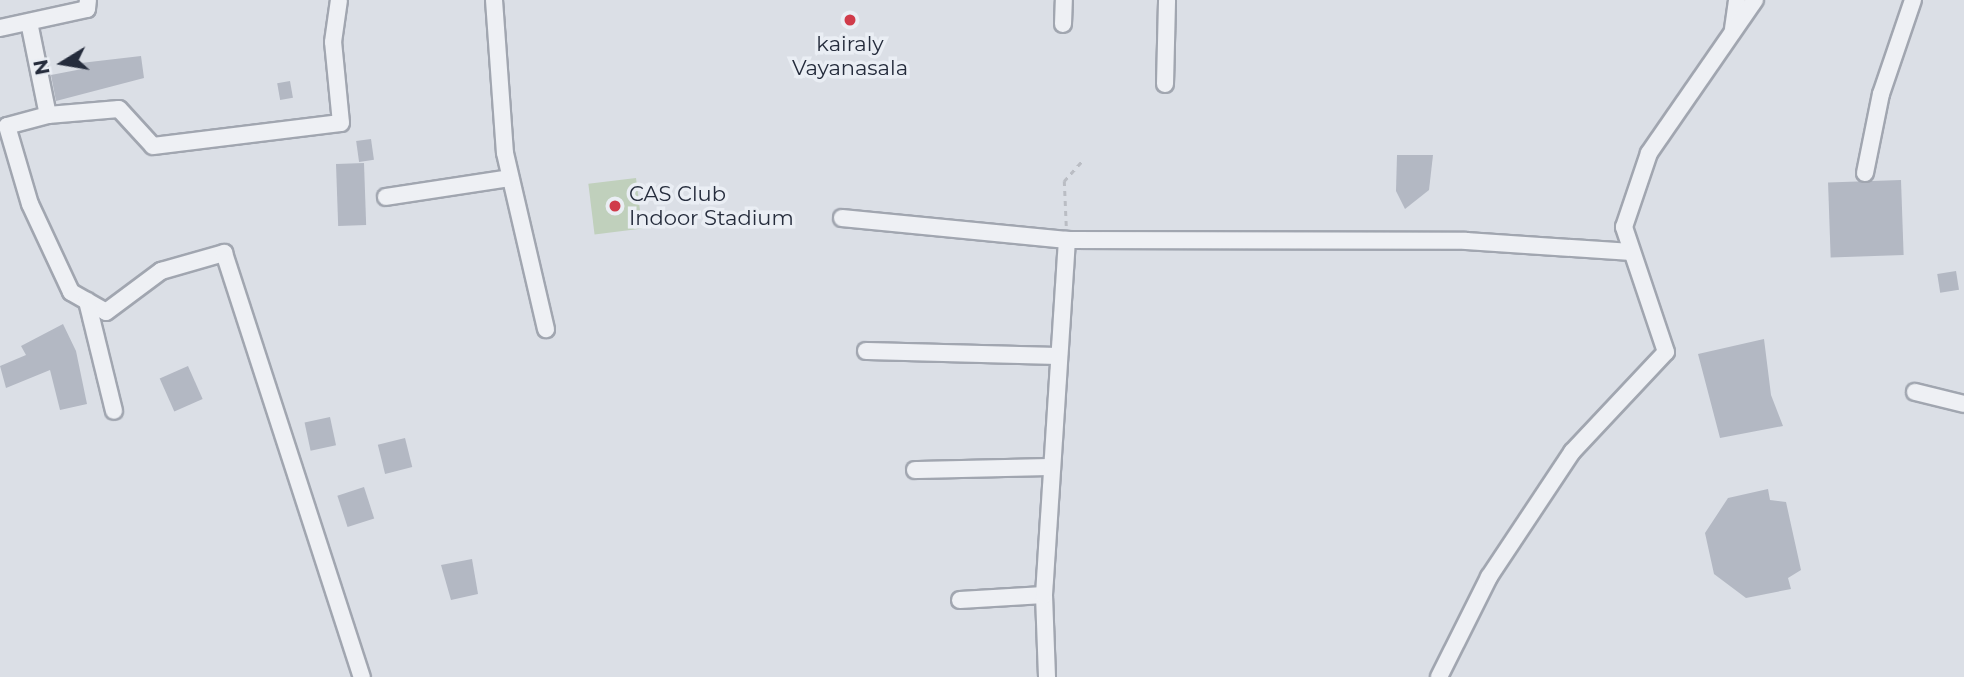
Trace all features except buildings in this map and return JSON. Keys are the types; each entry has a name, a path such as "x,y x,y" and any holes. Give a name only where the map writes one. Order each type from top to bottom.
{"street":[{"path":"0,28 87,9 88,0"},
{"path":"340,0 333,42 341,123 153,146 120,109 48,115 7,126 30,204 71,292 106,312 161,271 224,253 362,677"},
{"path":"494,0 510,178 546,329"},
{"path":"1063,24 1064,0"},
{"path":"1165,84 1167,0"},
{"path":"1732,33 1737,0"},
{"path":"1439,677 1489,576 1572,452 1666,352 1624,227 1648,153 1755,0"},
{"path":"1865,173 1881,94 1913,0"},
{"path":"29,22 48,115"},
{"path":"386,197 510,178"},
{"path":"842,218 1067,240 1466,241 1632,252"},
{"path":"1047,677 1044,595 1067,240"},
{"path":"87,301 114,411"},
{"path":"866,351 1059,356"},
{"path":"1914,392 1964,404"},
{"path":"915,470 1052,467"},
{"path":"960,600 1044,595"}],"path":[{"path":"1067,240 1064,181 1084,159"}],"green space":[{"name":"CAS Club Indoor Stadium","path":"636,178 642,229 595,234 588,184"}],"place":[{"name":"kairaly Vayanasala","path":"850,20"},
{"name":"CAS Club Indoor Stadium","path":"615,206"}]}
